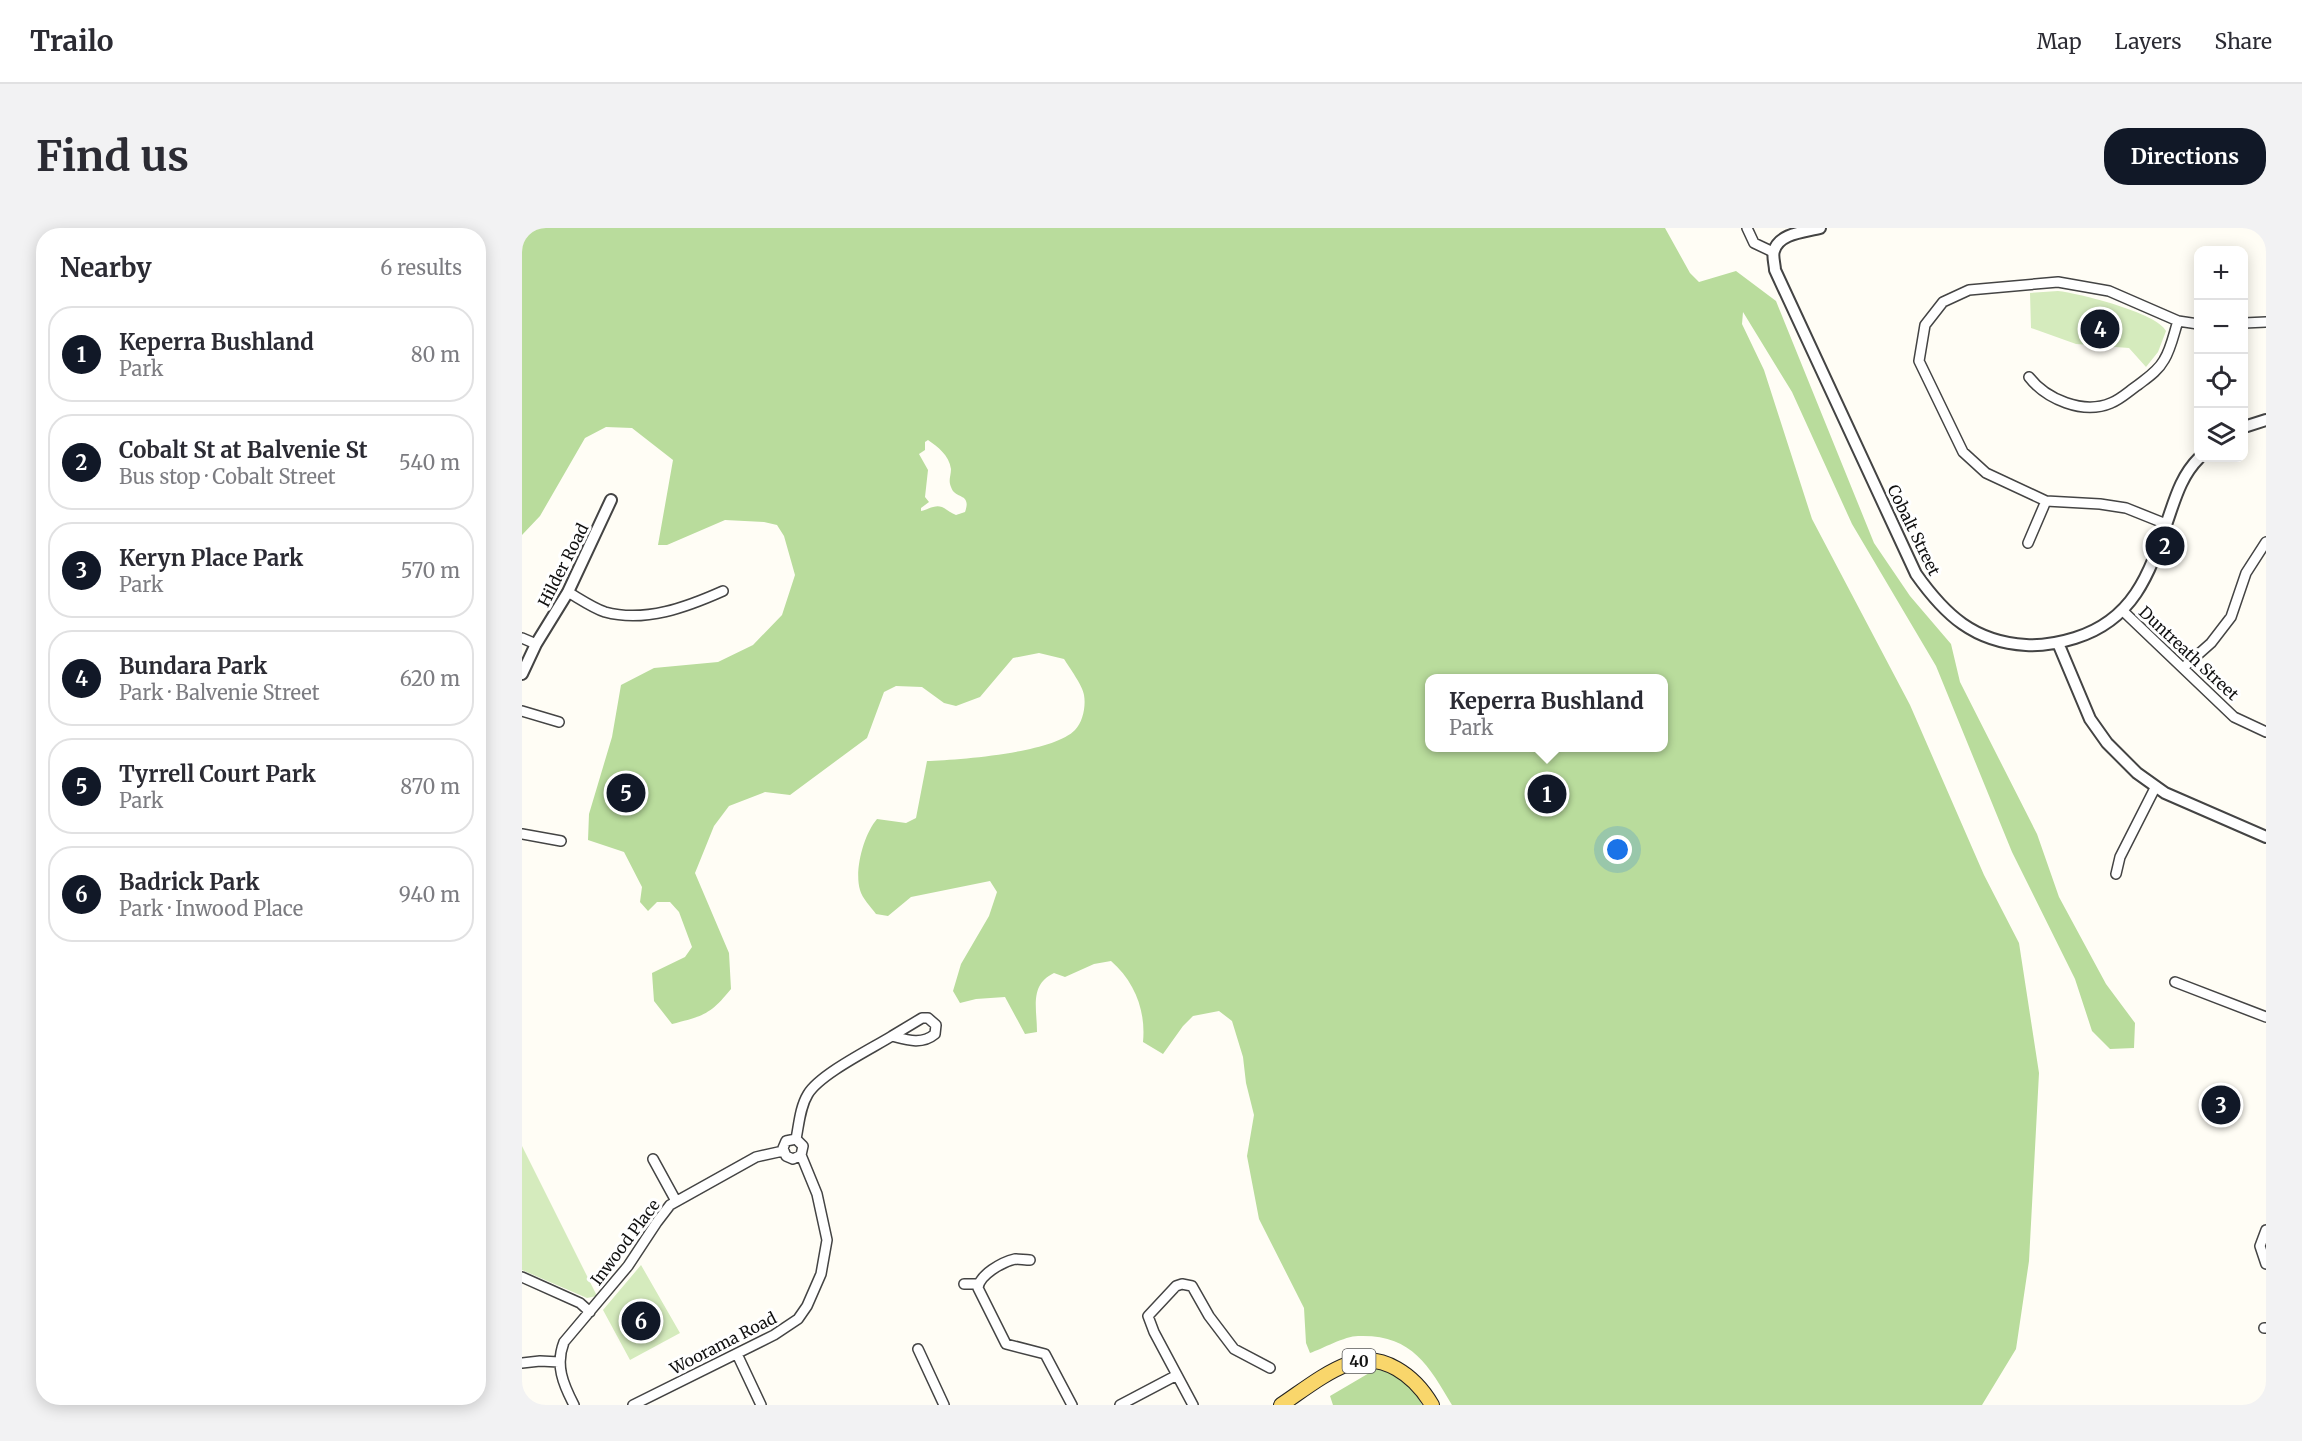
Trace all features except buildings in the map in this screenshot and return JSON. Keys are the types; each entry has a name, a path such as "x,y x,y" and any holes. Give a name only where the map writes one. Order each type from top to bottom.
{"main road":[{"name":"40","path":"1281,1405 1335,1370 1350,1363 1369,1361 1388,1364 1400,1369 1426,1394 1432,1405"}],"street":[{"path":"1747,228 1754,243 1773,252 1779,241 1820,228"},
{"name":"Cobalt Street","path":"1773,252 1775,270 1916,574 1944,609 1979,635 2008,644 2036,646 2058,643 2088,634 2123,611 2140,588 2178,487 2196,462"},
{"path":"2166,524 2126,508 2046,501 1986,473 1963,452 1919,361 1924,325 1943,302 1969,290 2058,282 2109,291 2178,321 2194,323"},
{"path":"2029,377 2036,386 2055,398 2077,406 2095,407 2110,403 2154,372 2164,360 2178,321"},
{"path":"2248,323 2266,322"},
{"path":"2248,426 2266,420"},
{"name":"Hilder Road","path":"522,674 536,645 568,592 611,500"},
{"path":"2028,543 2046,501"},
{"path":"2184,667 2211,643 2231,618 2246,573 2266,542"},
{"path":"568,592 603,612 622,615 670,611 723,591"},
{"name":"Duntreath Street","path":"2123,611 2234,717 2266,732"},
{"path":"522,638 536,645"},
{"path":"2058,643 2082,704 2096,728 2127,763 2155,788 2266,837"},
{"path":"522,711 559,722"},
{"path":"2116,874 2120,857 2155,788"},
{"path":"522,834 561,841"},
{"path":"2175,982 2266,1017"},
{"path":"801,1155 791,1158 783,1151 786,1141 796,1139 805,1101 814,1087 834,1071 892,1036"},
{"name":"Woorama Road","path":"633,1405 788,1327 798,1319 807,1306 821,1274 826,1254 826,1228 809,1171 801,1155 803,1146 796,1139"},
{"name":"Inwood Place","path":"559,1362 564,1342 570,1333 628,1266 664,1212 676,1201 756,1157 783,1151"},
{"path":"653,1159 676,1201"},
{"path":"2266,1230 2260,1244 2266,1264"},
{"path":"1030,1260 1015,1259 986,1273 978,1284 978,1288 1002,1339 1011,1346 1046,1354 1072,1405"},
{"path":"522,1277 580,1303 590,1312"},
{"path":"964,1284 978,1284"},
{"path":"1193,1405 1148,1316 1167,1294 1182,1284 1192,1286 1209,1316 1234,1349 1270,1368"},
{"path":"918,1349 944,1405"},
{"path":"737,1354 761,1405"},
{"path":"522,1364 540,1361 559,1362 562,1380 574,1405"},
{"path":"1120,1405 1177,1375"}],"green space":[{"path":"522,228 1665,228 1690,273 1699,282 1736,271 1776,301 1874,543 1910,596 1951,644 1960,682 2037,834 2059,897 2106,984 2135,1023 2134,1048 2110,1049 2092,1031 2075,979 2012,852 1936,666 1852,524 1792,392 1743,312 1742,324 1764,370 1812,519 1910,705 1984,875 2019,943 2039,1073 2029,1261 2016,1349 1982,1405 1452,1405 1435,1377 1416,1354 1392,1340 1358,1336 1340,1340 1310,1353 1306,1343 1304,1308 1259,1219 1247,1156 1254,1115 1246,1083 1243,1057 1232,1021 1219,1011 1193,1016 1163,1054 1143,1042 1141,1008 1127,978 1111,961 1094,964 1065,977 1054,973 1046,978 1036,998 1037,1032 1025,1034 1005,997 976,999 960,1003 953,991 961,964 989,916 997,892 990,881 911,897 888,916 876,914 861,893 858,882 859,863 864,843 872,826 877,819 906,823 916,818 927,761 982,757 1027,750 1064,738 1075,730 1083,714 1084,695 1079,682 1064,659 1039,653 1013,658 980,697 956,706 944,703 922,687 896,686 884,692 867,738 790,795 765,792 729,806 714,826 695,873 729,953 731,989 705,1013 672,1024 654,1001 652,973 685,957 692,947 679,912 670,902 657,902 648,911 640,902 642,887 624,852 588,840 589,814 612,737 621,685 654,668 718,662 753,645 782,615 795,575 784,536 777,525 764,522 725,520 667,545 658,545 673,460 632,428 606,427 585,438 540,516 522,535","holes":["928,440 948,460 951,469 950,485 953,491 966,501 965,512 956,515 939,506 921,511 921,508 929,502 925,497 928,470 919,454 925,450 925,442"]},
{"path":"2058,291 2116,305 2149,317 2166,331 2158,352 2146,367 2129,348 2076,344 2031,328 2030,293"},
{"path":"522,1146 597,1296 587,1298 522,1270"},
{"path":"641,1265 680,1333 630,1360 603,1310"},
{"path":"1376,1369 1404,1381 1422,1405 1333,1405 1330,1396"}],"place":[{"name":"Bundara Park","path":"2100,329"},
{"name":"Cobalt St at Balvenie St","path":"2165,546"},
{"name":"Tyrrell Court Park","path":"626,793"},
{"name":"Keperra Bushland","path":"1547,794"},
{"name":"Keryn Place Park","path":"2221,1105"},
{"name":"Badrick Park","path":"641,1321"}]}
